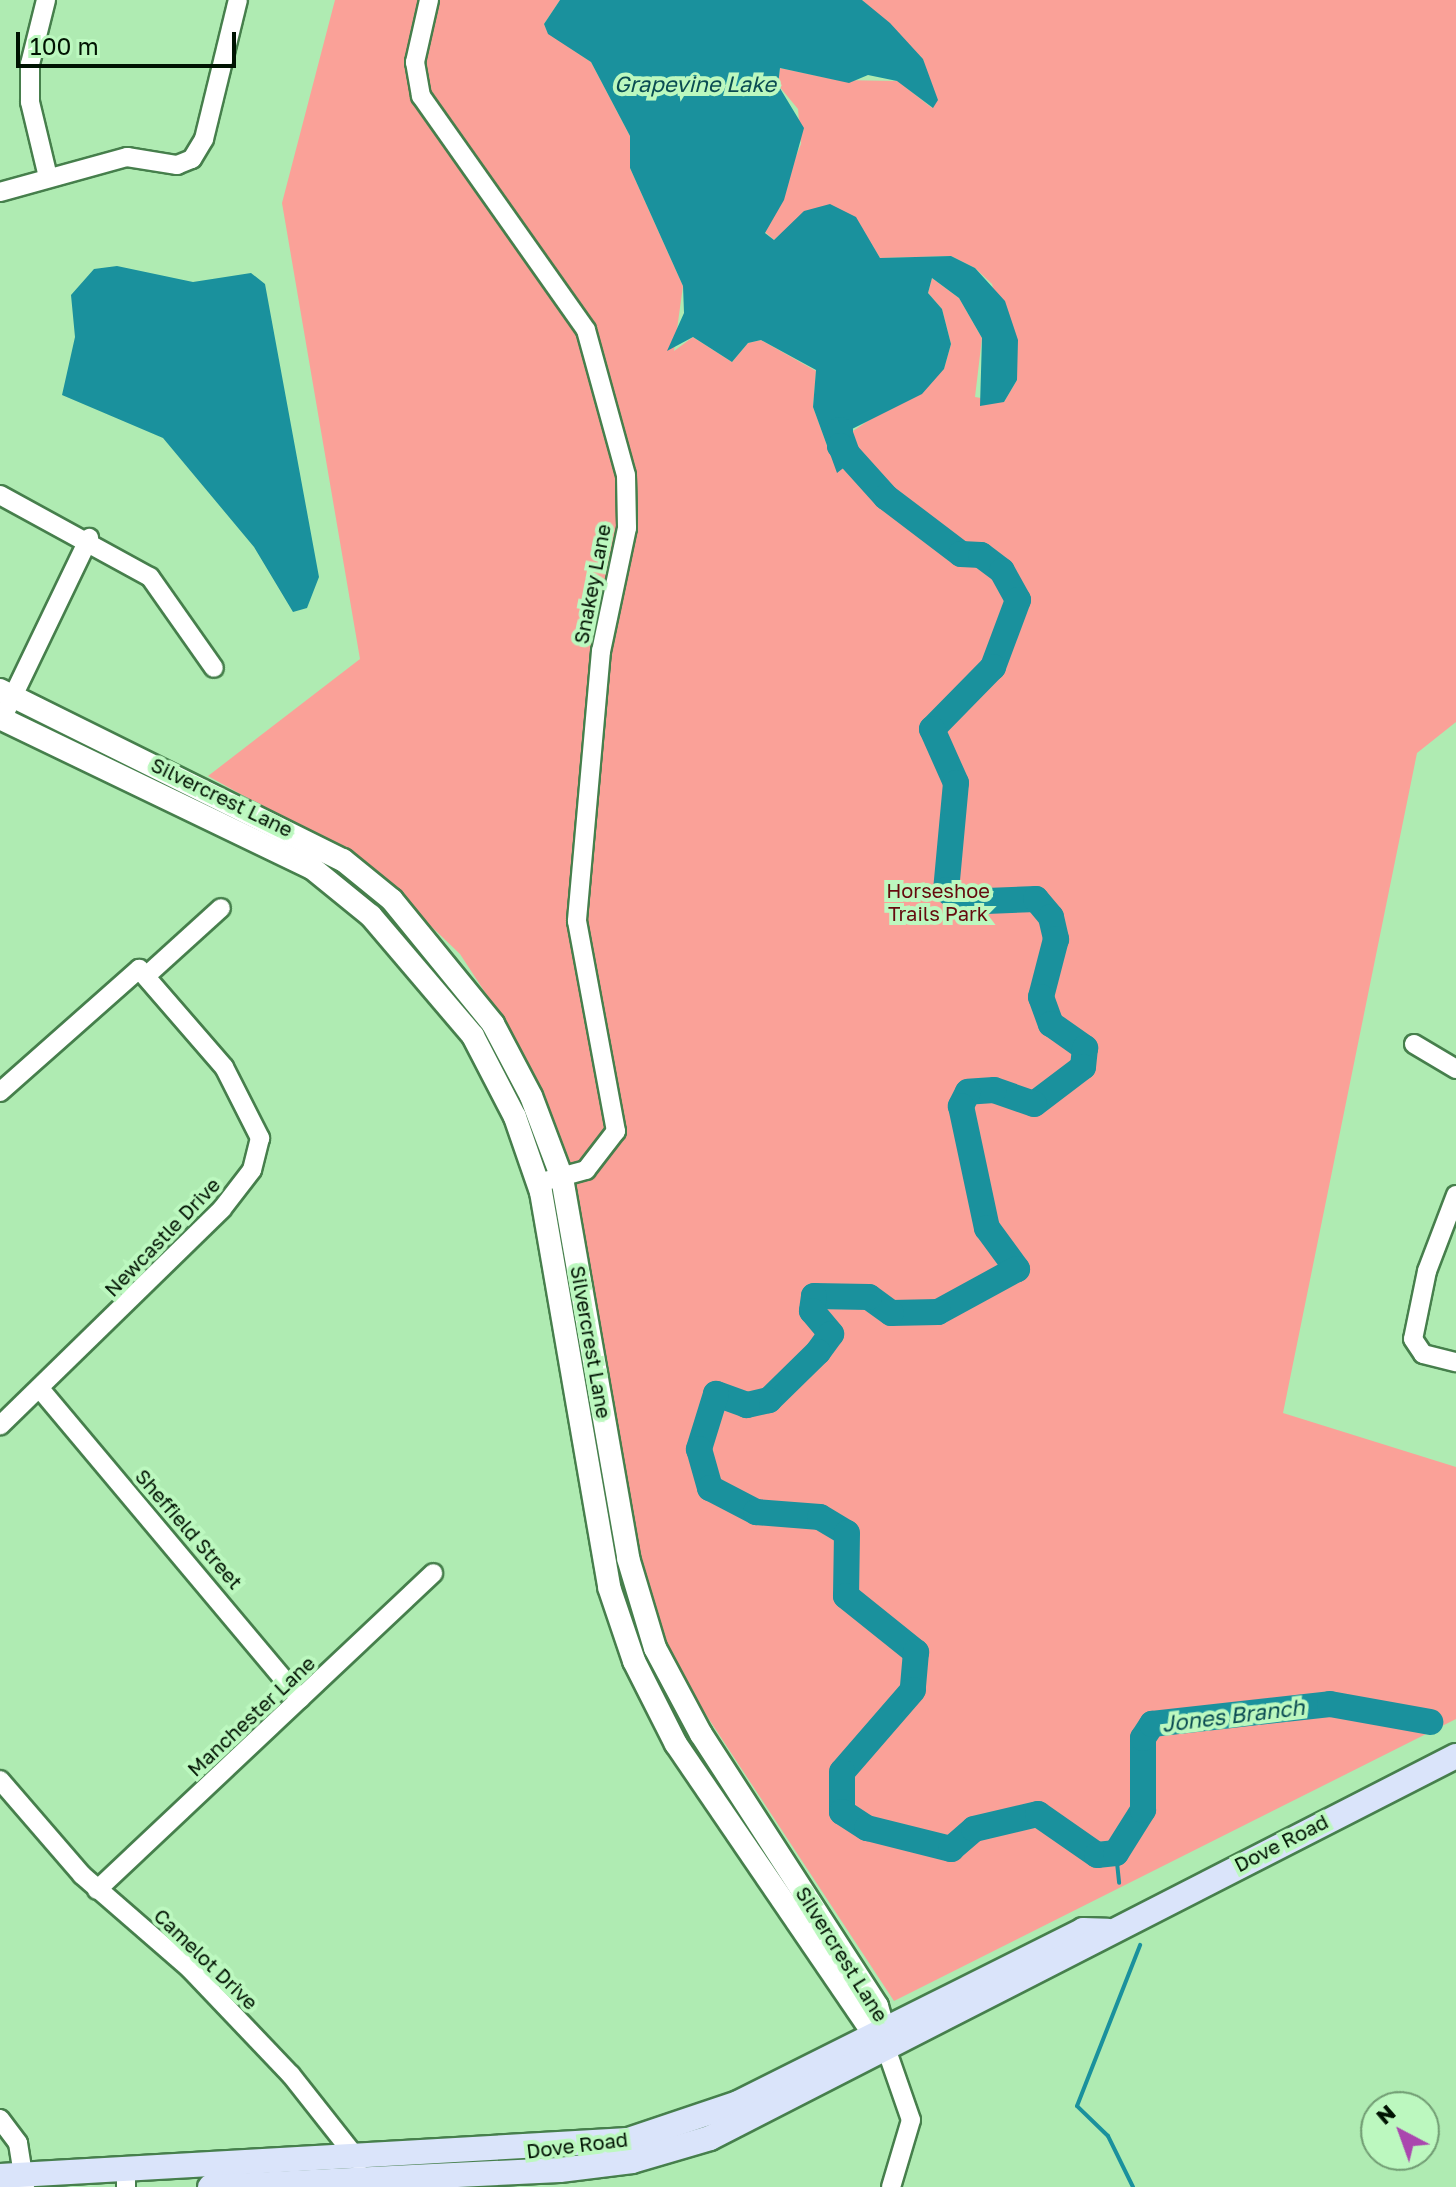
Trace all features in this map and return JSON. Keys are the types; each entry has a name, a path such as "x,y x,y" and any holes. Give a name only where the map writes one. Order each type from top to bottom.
{"main road":[{"name":"Dove Road","path":"210,2187 632,2161 697,2142 882,2038 1090,1947 1107,1931 1456,1756"},
{"name":"Dove Road","path":"16,2179 126,2178 357,2159 516,2170"}],"street":[{"path":"46,0 30,64 30,102 48,177"},
{"path":"0,192 127,157 186,164 204,139 238,0"},
{"name":"Snakey Lane","path":"429,0 415,62 421,96 586,330 626,475 627,528 601,651 577,921 616,1131 596,1163 562,1178 538,1183"},
{"path":"0,495 89,538 150,577 214,668"},
{"path":"1,718 6,693 89,538"},
{"name":"Silvercrest Lane","path":"6,693 282,825 392,900 493,1024 531,1096 562,1178 628,1558 655,1648 701,1734 882,2038"},
{"name":"Silvercrest Lane","path":"1,718 277,848 339,888 422,970 473,1036 538,1183 609,1587 634,1661 676,1744 882,2038"},
{"path":"0,1092 139,969 146,976 221,908"},
{"name":"Newcastle Drive","path":"0,1426 41,1390 222,1209 259,1152 244,1096 146,976"},
{"path":"1414,1044 1456,1069"},
{"path":"1456,1195 1427,1271 1413,1339 1423,1354 1456,1362"},
{"name":"Sheffield Street","path":"41,1390 300,1699"},
{"name":"Manchester Lane","path":"97,1890 433,1573"},
{"name":"Camelot Drive","path":"0,1780 97,1890 190,1969 291,2075 373,2179"},
{"path":"882,2038 911,2120 891,2187"},
{"path":"0,2119 18,2143 16,2179"}],"green space":[{"name":"Horseshoe Trails Park","path":"335,0 560,0 544,24 548,33 591,62 630,136 630,168 683,286 674,351 693,337 732,362 748,343 761,340 816,371 813,407 828,448 944,369 951,344 942,309 928,293 932,278 959,298 982,338 975,397 1004,402 1017,380 992,284 975,268 951,256 880,258 864,232 784,231 774,240 765,232 801,144 798,109 778,85 780,68 837,80 898,81 932,108 923,59 862,0 1456,0 1456,722 1417,753 1283,1413 1456,1467 1456,1719 894,2001 693,1695 654,1621 630,1521 579,1202 553,1123 507,1026 460,954 366,864 208,776 360,659 282,203"}],"water":[{"name":"Grapevine Lake","path":"560,0 862,0 890,23 923,59 938,100 933,108 897,81 868,75 849,83 780,68 778,85 804,128 784,200 765,233 774,240 804,211 830,204 856,217 880,258 951,256 975,268 1005,301 1018,340 1017,380 1004,402 980,406 982,338 959,298 932,278 928,293 942,309 951,344 944,369 922,394 852,429 861,454 837,473 813,407 816,370 761,340 748,343 732,362 693,337 667,351 684,313 683,286 630,168 630,136 591,62 548,34 544,24"},
{"path":"117,266 193,282 251,273 265,284 319,577 307,608 293,612 254,547 163,438 62,395 75,337 71,295 94,269"}],"waterway":[{"name":"Jones Branch","path":"840,430 840,446 886,497 961,554 981,555 1002,571 1018,600 993,667 932,729 956,783 946,890 961,902 1036,899 1051,917 1056,939 1041,997 1051,1024 1085,1048 1083,1067 1034,1104 994,1090 968,1092 961,1106 987,1228 1017,1269 938,1312 891,1313 869,1297 814,1296 812,1311 831,1334 818,1352 769,1400 747,1405 716,1394 699,1449 710,1488 756,1512 820,1517 847,1533 846,1596 916,1652 913,1690 842,1772 842,1812 867,1828 951,1849 974,1829 1038,1814 1097,1855 1116,1853 1143,1810 1143,1738 1152,1724 1330,1704 1430,1722"},
{"path":"1116,1853 1119,1883"},
{"path":"1133,2187 1108,2136 1077,2106 1140,1945"}]}
